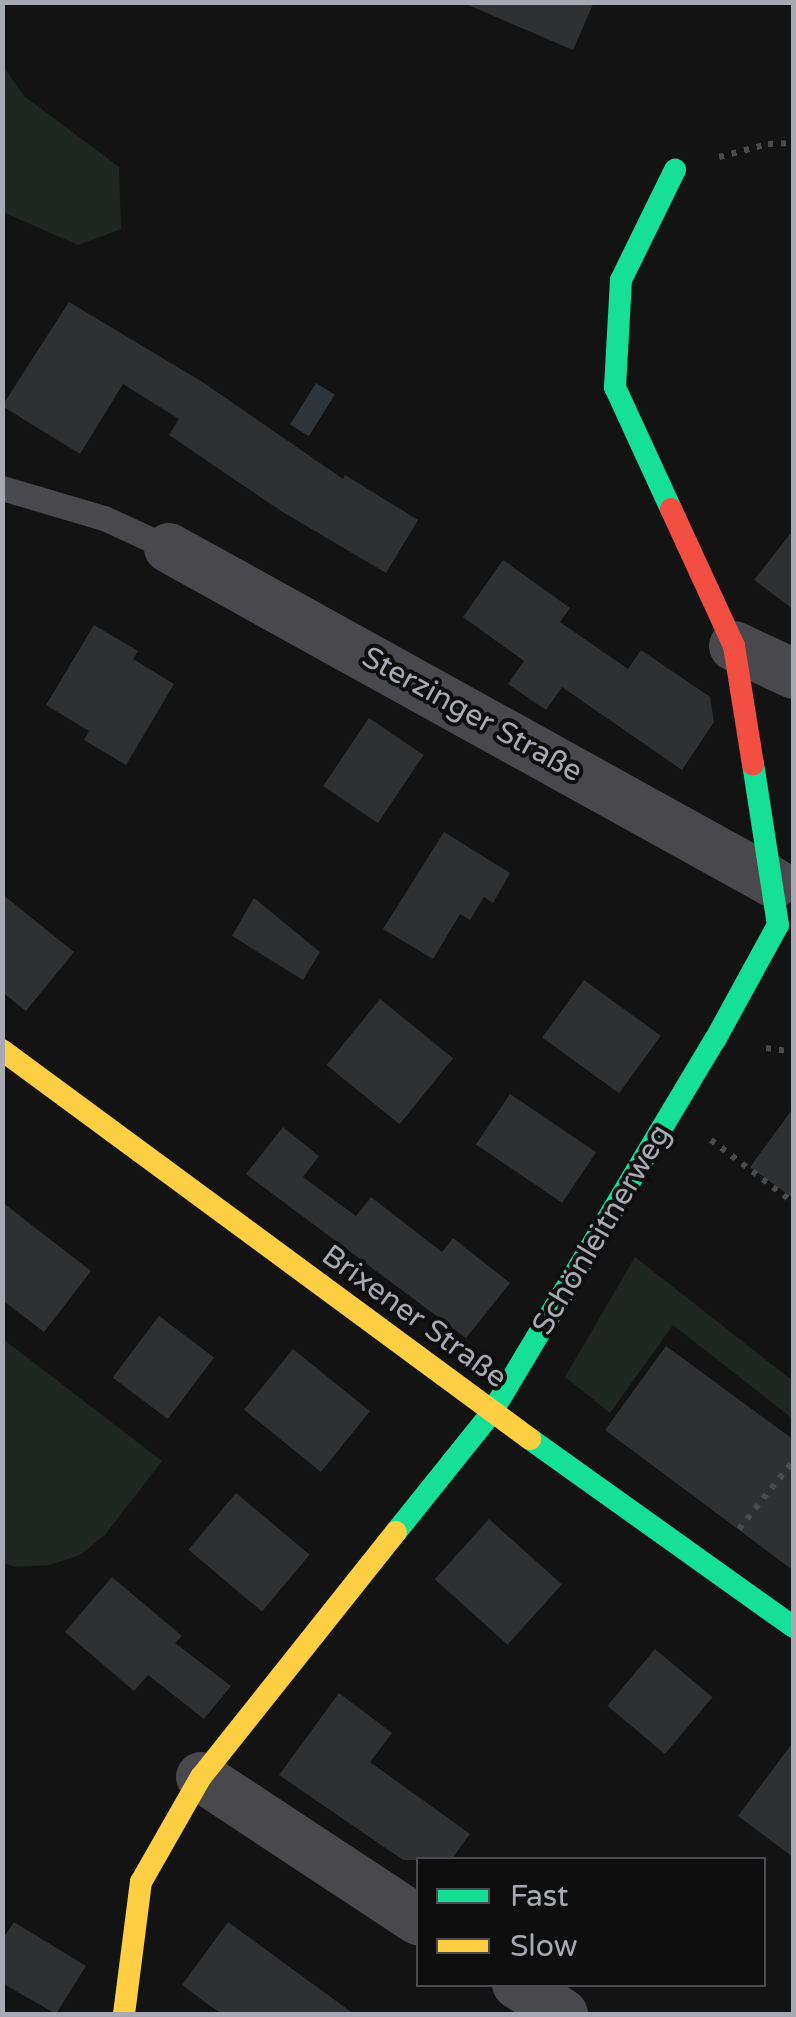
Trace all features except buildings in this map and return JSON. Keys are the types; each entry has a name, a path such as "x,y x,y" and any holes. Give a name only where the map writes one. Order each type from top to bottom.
{"street":[{"name":"Schönleitnerweg","path":"124,2014 141,1882 201,1777 492,1412 674,1110 778,925 734,646 616,386 620,280 675,170"},
{"name":"Sterzinger Straße","path":"169,548 774,883"},
{"path":"734,646 794,674"},
{"name":"Brixener Straße","path":"2,1050 492,1412 794,1627"},
{"path":"201,1777 416,1919"},
{"path":"521,1987 563,2014"}],"lane":[{"path":"2,488 104,518 169,548"}],"path":[{"path":"675,170 768,144 794,143"},
{"path":"674,1110 794,1203"},
{"path":"722,1520 738,1531 794,1460"}],"shaded area":[{"path":"3,66 24,96 119,167 121,229 78,245 3,212"},
{"path":"316,383 335,395 309,436 290,425"},
{"path":"635,1257 793,1381 793,1419 673,1325 610,1413 565,1377"},
{"path":"3,1339 162,1461 105,1535 80,1555 49,1565 16,1567 3,1563"}],"traffic: fast":[{"path":"671,509 615,387 621,280 675,170"},
{"path":"396,1532 492,1412 715,1040 778,925 753,764"},
{"path":"530,1439 794,1627"}],"traffic: slow":[{"path":"2,1050 530,1439"},
{"path":"124,2014 141,1882 201,1777 396,1532"}],"traffic: jam":[{"path":"671,509 734,646 753,764"}]}
